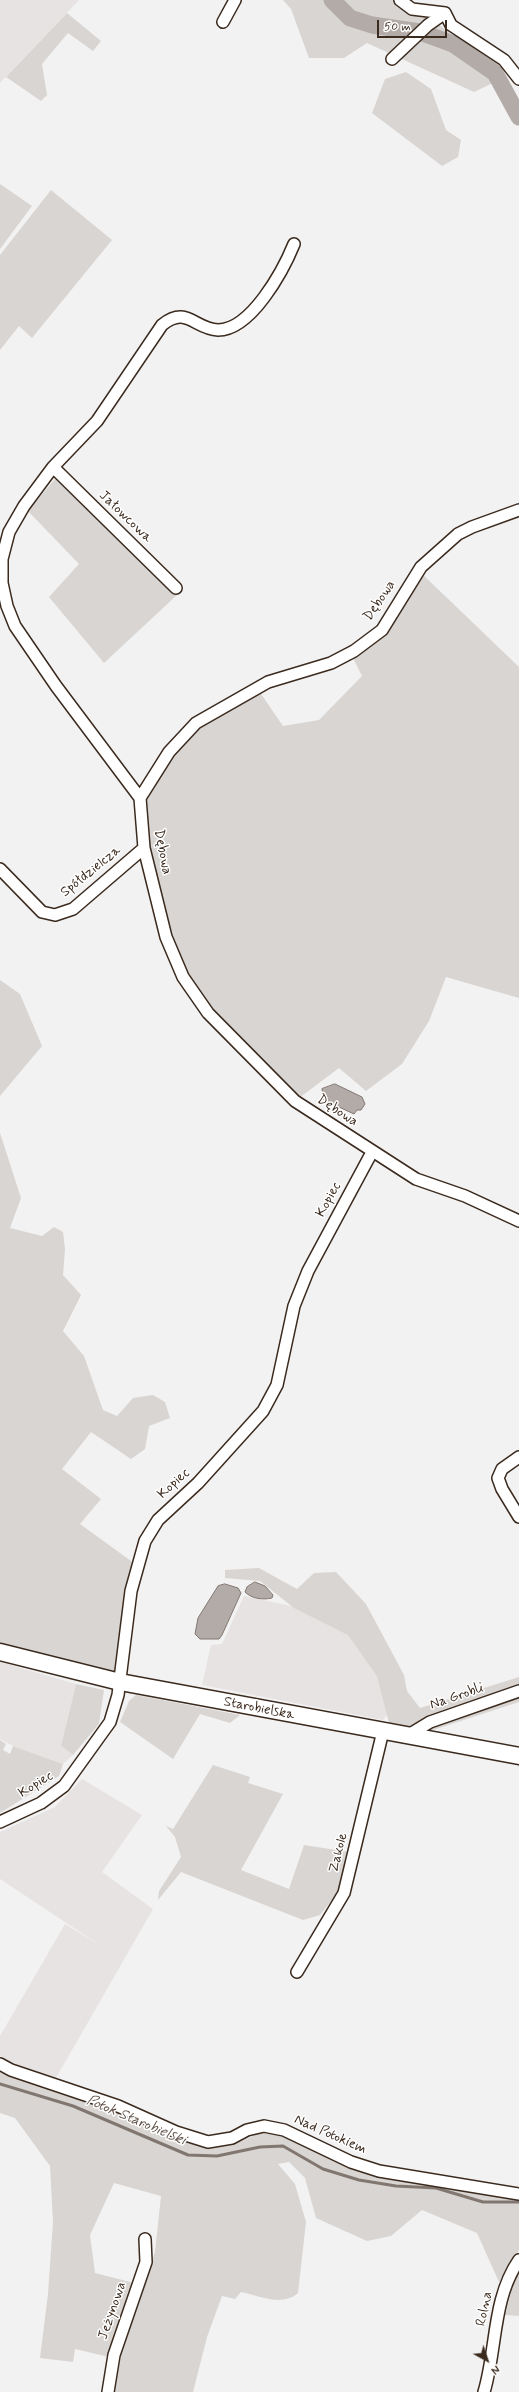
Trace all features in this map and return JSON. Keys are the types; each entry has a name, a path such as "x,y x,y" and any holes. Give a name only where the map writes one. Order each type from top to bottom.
{"street":[{"path":"223,22 235,0"},
{"path":"400,0 412,9 445,13"},
{"path":"392,59 428,25 445,13"},
{"path":"445,13 452,25 504,60 519,79"},
{"path":"140,798 26,645 15,626 7,606 2,583 2,559 9,532 24,506 53,467 97,421 162,325 169,319 182,315 217,330 232,328 244,320 261,301 286,265 294,244"},
{"name":"Jałowcowa","path":"53,467 176,588"},
{"name":"Dębowa","path":"519,510 472,526 458,534 421,567 382,630 354,651 330,663 268,682 196,723 169,752 140,798 144,848 166,937 183,977 208,1013 295,1101 416,1179 464,1196 519,1220"},
{"name":"Spółdzielcza","path":"0,869 42,912 55,915 73,909 144,848"},
{"name":"Kopiec","path":"0,1822 41,1803 64,1786 110,1722 120,1682 131,1591 145,1542 158,1520 198,1483 263,1411 277,1385 294,1306 302,1285 372,1152"},
{"path":"519,1457 502,1469 498,1478 502,1489 519,1517"},
{"name":"Starobielska","path":"0,1652 120,1682 519,1756"},
{"name":"Na Grobli","path":"407,1736 430,1722 519,1692"},
{"name":"Zakole","path":"296,1972 344,1893 383,1731"},
{"name":"Nad Potokiem","path":"0,2064 11,2070 118,2106 176,2132 208,2142 232,2138 247,2130 264,2126 284,2130 351,2162 379,2172 519,2194"},
{"name":"Jeżynowa","path":"108,2392 114,2355 146,2262 146,2239"},
{"name":"Rolna","path":"484,2392 502,2298 510,2273 519,2260"}],"shaded area":[{"path":"0,0 79,0 0,83"},
{"path":"283,0 408,0 505,77 474,92 367,43 344,58 309,58 291,9"},
{"path":"67,13 101,41 93,51 68,33 42,64 47,95 41,101 6,77"},
{"path":"406,72 431,89 446,130 461,140 458,157 442,166 372,113 385,79"},
{"path":"0,184 32,206 0,249"},
{"path":"51,190 112,240 32,338 19,326 0,350 0,255"},
{"path":"55,479 177,595 104,663 49,597 79,564 28,511"},
{"path":"419,571 519,667 519,998 446,977 429,1021 402,1064 366,1091 339,1068 295,1101 208,1013 166,937 140,798 171,753 198,725 259,691 283,726 319,720 362,676 352,656 384,632"},
{"path":"0,980 20,994 42,1046 0,1096"},
{"path":"335,1084 362,1097 365,1104 361,1110 357,1110 354,1114 324,1100 322,1089"},
{"path":"0,1133 21,1198 10,1228 42,1236 54,1227 63,1232 65,1249 63,1275 81,1295 63,1331 84,1356 103,1410 117,1416 133,1398 153,1395 165,1402 170,1418 149,1426 145,1449 131,1459 91,1432 62,1469 101,1499 80,1524 138,1566 117,1670 113,1674 0,1646"},
{"path":"259,1568 297,1589 314,1573 336,1572 366,1604 404,1675 407,1691 420,1708 519,1677 519,1702 430,1731 389,1723 377,1676 348,1635 294,1608 260,1581 225,1578 225,1570"},
{"path":"255,1582 265,1586 273,1595 272,1598 258,1598 245,1592 247,1587"},
{"path":"225,1584 238,1588 241,1593 222,1635 219,1639 200,1639 195,1634 198,1618 218,1586"},
{"path":"244,1596 301,1608 347,1631 381,1678 391,1710 383,1720 202,1685 211,1645 222,1644"},
{"path":"0,1662 76,1684 61,1746 73,1755 63,1764 13,1746 0,1739"},
{"path":"76,1684 104,1690 99,1724 73,1755 61,1746"},
{"path":"136,1695 240,1715 230,1723 200,1714 173,1759 120,1722 129,1701"},
{"path":"0,1740 6,1744 3,1750 10,1754 13,1746 63,1764 59,1776 0,1813"},
{"path":"213,1765 250,1777 248,1783 283,1794 241,1870 289,1889 304,1845 349,1852 338,1892 320,1915 303,1920 181,1872 158,1900 159,1891 181,1857 175,1837 166,1826 173,1829"},
{"path":"82,1779 142,1815 102,1872 153,1909 56,2078 19,2068 0,2056 0,2036 65,1924 104,1948 0,1879 0,1832 55,1807"},
{"path":"0,2071 116,2111 174,2137 206,2147 233,2145 260,2133 282,2134 349,2168 380,2177 420,2182 519,2199 519,2250 499,2282 477,2233 422,2210 391,2236 367,2241 316,2218 305,2178 289,2162 278,2164 295,2184 306,2222 298,2293 292,2297 278,2300 263,2298 241,2292 235,2299 222,2296 207,2337 193,2392 115,2392 123,2344 155,2252 161,2196 114,2183 90,2235 95,2273 134,2283 109,2357 75,2349 73,2362 40,2358 48,2294 53,2222 50,2166 15,2118 0,2113"},
{"path":"519,2270 519,2316 505,2315 516,2275"}],"waterway":[{"path":"332,0 350,18 372,25 420,32 453,44 495,73 519,117"},
{"name":"Potok Starobielski","path":"0,2084 73,2106 188,2155 217,2156 260,2147 283,2146 323,2169 359,2180 396,2186 436,2188 483,2202 519,2202"}]}
